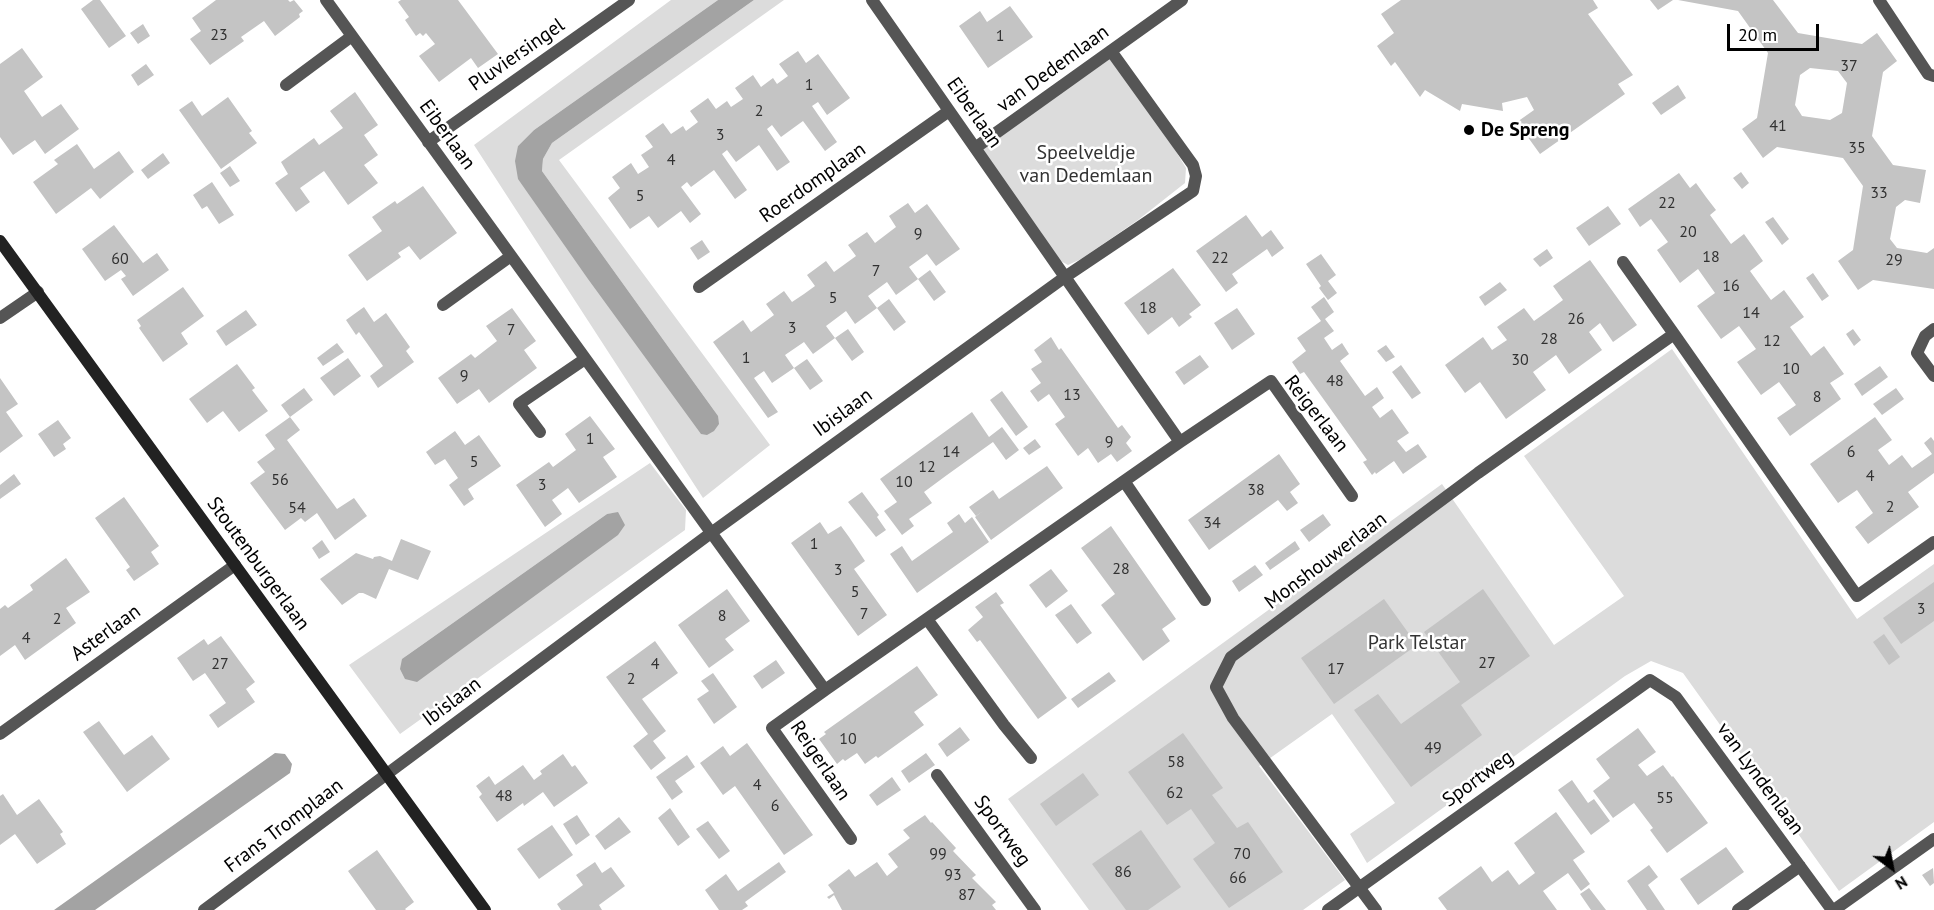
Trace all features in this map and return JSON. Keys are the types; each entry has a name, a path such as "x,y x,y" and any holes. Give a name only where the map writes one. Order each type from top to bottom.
{"street":[{"name":"Eiberlaan","path":"327,0 711,533"},
{"name":"Pluviersingel","path":"428,142 629,0"},
{"name":"Eiberlaan","path":"872,0 1065,277"},
{"name":"van Dedemlaan","path":"975,148 1182,0"},
{"path":"1879,0 1928,74 1934,76"},
{"path":"286,86 352,36"},
{"name":"Ibislaan","path":"388,774 711,533 1065,277 1192,191 1197,176 1193,165 1111,51"},
{"name":"Roerdomplaan","path":"699,287 949,111"},
{"name":"Stoutenburgerlaan","path":"0,242 485,910"},
{"path":"443,305 511,256"},
{"path":"1623,262 1857,596 1934,542"},
{"path":"1065,277 1180,442"},
{"path":"0,318 38,292"},
{"path":"1934,329 1925,336 1917,353 1934,376"},
{"name":"Monshouwerlaan","path":"1360,888 1233,718 1216,687 1231,657 1478,473 1674,334"},
{"path":"540,432 519,404 585,359"},
{"name":"Reigerlaan","path":"851,839 772,728 1180,442 1271,381 1352,496"},
{"path":"1124,481 1205,600"},
{"path":"711,533 825,690"},
{"name":"Asterlaan","path":"0,734 235,565"},
{"path":"927,619 1004,725 1031,758"},
{"name":"Sportweg","path":"1328,910 1650,680"},
{"name":"van Lyndenlaan","path":"1650,680 1676,697 1833,910"},
{"name":"Frans Tromplaan","path":"204,910 388,774"},
{"name":"Sportweg","path":"937,775 1035,910"},
{"path":"1833,910 1934,839"},
{"path":"1738,910 1800,866"},
{"path":"1360,888 1376,910"}],"green space":[{"path":"671,0 718,0 534,130 518,146 718,416 542,171 543,159 552,143 754,0 784,0 559,160 770,445 703,498 474,145"},
{"name":"Speelveldje van Dedemlaan","path":"1111,58 1166,135 1186,168 1185,183 1138,220 1081,259 1068,265 1057,259 1041,232 980,149"},
{"name":"Park Telstar","path":"1672,349 1857,619 1934,564 1934,822 1839,891 1683,673 1651,661 1625,676 1367,863 1350,834 1395,803 1332,714 1259,766 1345,880 1303,910 1089,910 1008,799 1442,484 1554,645 1624,596 1524,456"},
{"path":"650,463 686,510 685,530 400,734 349,665","holes":["618,513 402,659 607,514"]}],"shaded area":[{"path":"718,0 754,0 552,143 543,159 542,171 718,416 719,424 707,435 701,434 588,279 518,179 515,161 518,146 534,130"},
{"path":"618,512 625,525 618,535 417,682 405,679 400,669 402,659 607,514"},
{"path":"275,753 285,754 292,764 290,773 95,910 54,910"}],"building":[{"path":"93,0 100,0 126,36 109,48 81,9"},
{"path":"216,0 288,0 290,2 294,0 303,11 299,14 300,17 275,36 264,21 241,37 244,41 210,65 190,39 201,31 192,18"},
{"path":"401,0 458,0 498,54 478,68 471,58 439,82 419,56 435,44 426,33 423,36 420,33 416,36 405,20 409,17 398,2"},
{"path":"1401,0 1593,0 1598,8 1588,14 1633,75 1618,84 1625,94 1540,154 1517,122 1534,110 1527,97 1502,103 1503,111 1462,104 1460,111 1425,90 1420,97 1395,62 1391,66 1377,46 1394,33 1381,14"},
{"path":"1650,0 1673,0 1658,10"},
{"path":"1678,0 1773,0 1798,33 1862,44 1877,33 1897,61 1883,72 1872,136 1893,165 1926,170 1920,203 1905,200 1896,207 1890,239 1897,248 1927,253 1934,248 1934,289 1873,280 1858,290 1838,261 1853,250 1863,186 1843,158 1777,147 1763,158 1742,129 1757,118 1768,53 1738,11","holes":["1810,68 1838,71 1847,83 1842,113 1830,120 1802,116 1795,105 1800,75"]},
{"path":"1010,6 1033,37 988,68 959,26 980,11 987,22"},
{"path":"143,24 150,36 138,44 130,33"},
{"path":"22,48 43,77 24,91 42,117 61,104 79,129 45,154 35,140 13,155 0,137 0,64"},
{"path":"798,51 806,63 818,54 850,98 827,115 818,102 812,106 837,142 825,151 803,121 781,137 772,125 767,129 790,162 777,171 759,145 736,162 727,150 722,154 747,190 735,199 714,170 691,187 687,182 681,187 701,214 690,223 681,211 658,228 649,216 630,229 608,198 620,188 612,177 631,163 638,174 649,167 641,155 653,147 645,136 663,123 671,134 683,126 686,131 698,122 690,111 708,98 716,109 727,101 731,107 743,99 735,88 753,75 761,87 773,78 777,84 788,76 779,64"},
{"path":"146,64 154,75 138,86 131,75"},
{"path":"1678,85 1686,98 1661,115 1652,103"},
{"path":"355,92 378,125 364,135 378,155 364,165 378,183 348,205 324,171 300,188 310,202 296,212 275,183 288,174 281,162 314,138 319,145 343,128 330,111"},
{"path":"228,97 252,131 249,133 257,143 221,169 179,110 192,101 202,116"},
{"path":"77,144 94,169 119,151 134,172 100,199 91,188 56,214 33,182 58,164 54,160"},
{"path":"163,153 170,163 148,179 141,170"},
{"path":"230,166 240,181 230,187 220,173"},
{"path":"1741,172 1749,183 1742,189 1733,178"},
{"path":"1679,173 1690,188 1696,183 1716,210 1710,215 1731,244 1744,234 1763,261 1750,271 1771,300 1784,290 1804,317 1790,327 1811,356 1824,346 1844,374 1830,383 1841,399 1790,436 1777,418 1796,405 1779,382 1761,395 1737,362 1756,349 1739,326 1721,339 1697,306 1715,293 1698,269 1680,283 1657,250 1668,242 1651,219 1640,227 1628,209"},
{"path":"212,182 234,215 219,224 207,206 202,209 193,195"},
{"path":"423,186 457,233 420,260 409,246 398,253 401,257 367,281 348,255 382,231 372,217 395,201 397,204"},
{"path":"908,203 915,213 927,204 960,249 936,266 927,254 909,267 918,279 896,295 887,282 868,296 877,308 855,324 846,311 826,326 835,338 813,354 804,342 785,355 794,368 772,383 764,371 754,378 778,412 768,418 713,342 743,320 751,332 774,315 766,304 784,291 792,302 815,286 807,275 826,261 834,272 856,256 848,245 867,232 875,243 896,227 889,216"},
{"path":"1608,206 1621,224 1589,246 1576,228"},
{"path":"1246,215 1262,237 1271,230 1284,248 1272,257 1267,249 1232,274 1238,283 1226,292 1196,251"},
{"path":"1773,217 1789,239 1782,245 1765,222"},
{"path":"114,225 143,263 157,253 169,270 133,296 121,279 126,276 121,270 105,281 82,249"},
{"path":"702,240 710,252 698,260 690,248"},
{"path":"1547,249 1553,258 1540,267 1533,259"},
{"path":"1321,254 1336,275 1328,281 1337,293 1328,300 1306,264"},
{"path":"1590,260 1637,325 1613,342 1600,323 1589,332 1602,350 1569,374 1556,355 1533,372 1546,390 1506,419 1480,382 1465,393 1445,365 1483,337 1492,350 1507,340 1497,327 1524,308 1534,321 1548,311 1563,300 1553,286"},
{"path":"1173,268 1201,305 1189,314 1192,317 1179,327 1172,317 1148,335 1124,303"},
{"path":"930,270 946,292 934,301 918,279"},
{"path":"1813,273 1829,296 1822,301 1806,278"},
{"path":"1500,282 1507,290 1485,306 1479,297"},
{"path":"183,287 204,316 181,333 188,344 163,362 139,328 141,326 137,320"},
{"path":"1324,297 1334,312 1325,319 1334,331 1324,338 1332,350 1342,343 1349,354 1340,361 1365,396 1377,387 1384,398 1372,407 1380,418 1392,409 1409,433 1397,441 1406,452 1418,444 1427,457 1403,474 1394,461 1372,475 1363,462 1367,460 1304,372 1300,374 1292,362 1306,351 1297,338 1321,321 1311,307"},
{"path":"889,299 906,322 894,331 877,308"},
{"path":"364,307 374,322 386,313 410,347 406,351 414,362 378,388 370,376 383,366 359,332 356,335 346,320"},
{"path":"512,308 536,341 524,350 537,368 489,403 479,389 457,404 438,378 471,354 475,358 497,341 486,326"},
{"path":"1237,308 1255,334 1232,350 1214,323"},
{"path":"246,310 257,325 226,346 216,331"},
{"path":"848,329 864,352 852,361 835,338"},
{"path":"1853,329 1861,340 1854,346 1846,334"},
{"path":"1051,337 1118,428 1122,425 1131,437 1126,443 1132,451 1117,462 1111,454 1098,463 1088,448 1078,456 1055,424 1065,417 1049,394 1038,402 1030,391 1041,383 1031,369 1042,362 1034,350"},
{"path":"337,343 344,352 323,366 317,358"},
{"path":"1386,345 1395,357 1386,362 1377,351"},
{"path":"1200,355 1209,367 1184,385 1175,372"},
{"path":"348,358 361,376 334,396 320,378"},
{"path":"807,359 823,381 810,390 794,368"},
{"path":"237,364 255,388 252,390 268,411 239,432 223,411 207,423 189,399"},
{"path":"1401,365 1421,393 1412,399 1392,372"},
{"path":"1880,366 1888,377 1862,396 1854,384"},
{"path":"0,378 18,404 6,412 23,436 0,453"},
{"path":"304,388 313,400 290,417 281,405"},
{"path":"1896,388 1904,399 1882,415 1873,404"},
{"path":"1002,391 1028,427 1016,436 990,400"},
{"path":"972,412 989,437 1002,427 1019,450 1006,460 993,442 947,475 924,492 932,503 909,519 914,526 902,535 884,511 897,502 880,479"},
{"path":"590,416 615,449 603,457 617,477 579,503 568,488 552,500 562,514 545,527 516,485 549,462 553,467 576,450 565,434"},
{"path":"290,417 300,430 287,440 337,509 354,498 367,516 335,540 317,513 305,522 301,518 285,530 250,483 265,472 257,462 275,449 265,435"},
{"path":"1875,417 1892,440 1878,450 1889,465 1902,455 1912,468 1932,454 1924,443 1931,437 1934,441 1934,473 1908,492 1919,507 1868,544 1855,527 1873,513 1857,490 1838,503 1810,464"},
{"path":"58,420 71,438 63,444 66,449 54,457 38,434"},
{"path":"455,431 465,445 479,435 501,466 468,489 474,499 464,506 449,485 458,478 445,459 435,465 426,452"},
{"path":"1035,439 1041,447 1029,455 1023,448"},
{"path":"1279,454 1300,484 1290,492 1298,503 1287,511 1278,500 1209,550 1188,520"},
{"path":"1047,466 1063,488 991,540 975,517 983,511 976,516 969,507 993,490 999,499"},
{"path":"14,474 21,484 0,499 0,485"},
{"path":"862,492 879,515 877,517 886,530 876,537 848,502"},
{"path":"124,497 159,546 151,552 159,564 134,581 126,570 130,567 95,518"},
{"path":"959,514 965,523 972,517 989,542 917,593 890,554 902,546 912,561 953,532 947,523"},
{"path":"1323,514 1331,525 1309,542 1300,530"},
{"path":"820,522 828,534 841,526 849,537 865,561 854,569 887,615 858,636 791,543"},
{"path":"1111,526 1176,619 1162,629 1170,641 1143,661 1101,605 1115,594 1081,548"},
{"path":"401,539 431,551 418,580 389,569 376,599 359,593 342,605 320,579 356,553 373,559 380,556 392,561"},
{"path":"322,540 330,552 319,559 312,548"},
{"path":"1295,541 1300,549 1270,570 1265,563"},
{"path":"66,558 90,592 66,608 76,623 25,660 15,645 0,656 0,609 5,605 8,608 33,590 30,585"},
{"path":"1255,565 1263,575 1239,592 1232,581"},
{"path":"1051,569 1068,591 1046,608 1029,585"},
{"path":"1934,582 1934,621 1901,644 1883,618"},
{"path":"727,589 750,621 725,639 734,650 709,668 678,625"},
{"name":"Park Telstar","path":"1483,589 1530,656 1461,705 1482,735 1411,787 1354,710 1378,694 1401,724 1460,682 1424,632"},
{"path":"996,592 1004,603 1000,605 1067,698 1038,719 980,640 977,642 968,630 983,617 975,607"},
{"path":"1384,599 1417,645 1334,704 1301,658"},
{"path":"1071,604 1092,633 1077,644 1055,615"},
{"path":"1884,634 1900,657 1889,665 1873,642"},
{"path":"221,636 255,682 246,689 255,702 218,728 209,715 226,703 205,673 193,681 177,658 204,639 208,645"},
{"path":"655,641 678,673 642,699 666,731 653,741 666,758 651,770 633,746 648,734 606,677"},
{"path":"776,660 785,673 762,689 753,676"},
{"path":"917,666 938,695 914,712 924,725 878,758 876,756 865,764 857,753 837,764 819,739 826,734 824,732"},
{"path":"1109,672 1116,681 1078,708 1071,699"},
{"path":"713,673 737,707 714,724 697,699 709,691 701,681"},
{"path":"99,721 124,755 152,735 170,759 127,792 83,732"},
{"path":"960,727 970,740 947,757 938,744"},
{"path":"1638,728 1656,752 1638,765 1647,776 1663,765 1708,823 1667,853 1650,830 1653,828 1634,803 1613,818 1593,791 1610,778 1596,759"},
{"path":"1183,733 1223,788 1212,795 1237,828 1248,822 1283,872 1229,908 1193,859 1215,843 1191,809 1167,825 1128,772"},
{"path":"747,743 813,835 784,855 735,786 723,795 700,763 723,746 730,756"},
{"path":"926,753 935,765 909,783 901,771"},
{"path":"563,754 572,767 575,765 588,783 554,807 543,792 497,822 479,797 482,794 476,786 489,776 495,785 523,765 534,780 542,774 540,771"},
{"path":"687,755 695,767 675,781 683,792 672,800 656,777"},
{"path":"1083,773 1099,795 1056,826 1040,804"},
{"path":"892,777 901,790 877,806 869,795"},
{"path":"1572,780 1588,803 1594,799 1610,821 1591,835 1558,790"},
{"path":"3,794 17,815 39,799 63,832 60,834 66,844 37,864 15,834 0,845 0,796"},
{"path":"670,808 690,837 678,846 658,818"},
{"path":"1556,812 1585,852 1573,860 1590,884 1581,891 1568,873 1543,891 1557,910 1447,910 1438,898 1481,866 1492,882 1508,870 1519,885 1535,873 1514,843"},
{"path":"577,815 590,835 576,845 563,824"},
{"path":"925,815 956,848 953,851 976,875 972,878 996,902 992,905 996,910 842,910 834,895 829,899 827,897 834,893 828,885 849,869 855,877 877,862 887,876 898,867 888,854 910,838 903,830"},
{"path":"619,817 631,832 605,850 595,836"},
{"path":"708,821 730,851 719,859 696,829"},
{"path":"552,825 573,855 539,879 517,849"},
{"path":"1141,830 1181,887 1148,910 1126,910 1092,864"},
{"path":"1726,847 1744,872 1698,905 1680,879"},
{"path":"377,850 414,902 406,910 376,910 348,871"},
{"path":"595,862 602,873 611,867 625,886 599,905 602,910 561,910 557,904 583,885 576,875"},
{"path":"779,862 786,872 745,902 748,906 742,910 719,910 705,890 726,874 738,891"},
{"path":"1649,865 1658,877 1648,885 1665,910 1647,910 1627,881"},
{"path":"1933,868 1934,883 1930,886 1922,875"},
{"path":"1589,888 1606,910 1591,910 1580,894"}],"place":[{"name":"De Spreng","path":"1469,130"}]}
